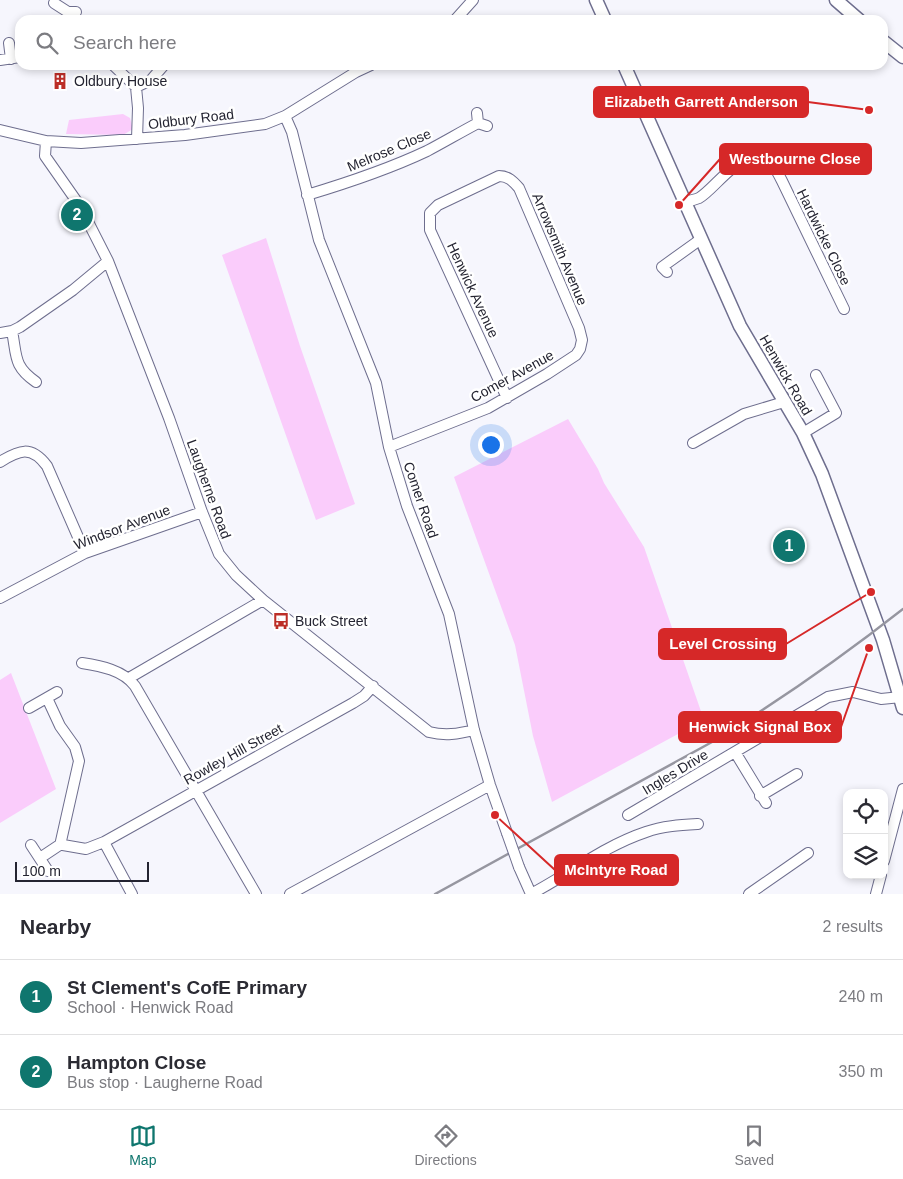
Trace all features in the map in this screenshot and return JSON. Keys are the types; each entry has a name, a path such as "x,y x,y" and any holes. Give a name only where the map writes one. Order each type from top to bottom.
{"main road":[{"path":"596,0 602,15"},
{"path":"836,0 853,15"},
{"path":"888,45 903,58"},
{"name":"Henwick Road","path":"626,70 740,326 803,433 822,474 883,640 902,703"}],"street":[{"path":"459,15 473,0"},
{"path":"54,3 69,15"},
{"path":"8,43 15,56"},
{"path":"0,60 15,58"},
{"path":"118,70 136,87 138,108 137,139"},
{"path":"136,87 151,80 160,70"},
{"name":"Oldbury Road","path":"0,130 46,141 81,143 137,139 265,124 285,116 363,70"},
{"name":"Comer Road","path":"285,116 292,132 319,240 376,383 389,447 407,506 449,614 474,730 490,785 531,894"},
{"name":"Melrose Close","path":"307,194 331,188 388,167 426,151 481,121"},
{"name":"Laugherne Road","path":"46,141 45,156 80,206 108,261 169,418 218,554 236,575 263,600 429,732 456,735 474,730"},
{"name":"Hardwicke Close","path":"684,202 700,198 726,172 738,163 761,156 771,162 844,309"},
{"name":"Arrowsmith Avenue","path":"447,201 498,176 505,176 513,181 519,188 579,328 582,340"},
{"name":"Henwick Avenue","path":"447,201 438,205 430,213 430,230 507,398"},
{"path":"667,272 662,268 701,239"},
{"path":"0,332 12,331 74,290 108,261"},
{"path":"12,331 16,360 25,374 36,382"},
{"name":"Comer Avenue","path":"389,447 488,408 507,398 576,355 582,340"},
{"path":"803,433 839,417 816,375"},
{"path":"694,443 744,414 784,402"},
{"path":"0,462 12,454 21,451 33,452 40,457 47,466 85,553"},
{"name":"Windsor Avenue","path":"0,598 85,553 202,512"},
{"path":"129,678 263,600"},
{"path":"82,662 106,668 129,678 256,894"},
{"name":"Rowley Hill Street","path":"61,844 86,849 104,842 358,700 373,686"},
{"path":"29,708 57,692"},
{"name":"Ingles Drive","path":"628,815 828,697 853,692 902,703"},
{"path":"40,858 61,844 60,839 78,761 75,748 60,726 47,698"},
{"path":"735,752 763,800 797,774"},
{"path":"290,894 490,785"},
{"path":"888,846 903,789"},
{"path":"531,894 578,865 625,840 670,826 698,824"},
{"path":"104,842 132,894"},
{"path":"31,845 48,870"},
{"path":"750,894 808,854"},
{"path":"876,894 880,879"}],"shaded area":[{"path":"123,114 130,118 133,129 123,135 66,134 69,120"},
{"path":"266,238 300,346 355,504 316,520 222,255"},
{"path":"568,419 598,469 604,483 644,547 704,720 552,802 533,736 515,645 454,477"},
{"path":"11,673 56,789 0,823 0,680"}],"railway":[{"path":"435,894 712,742 810,678 903,609"}],"place":[{"name":"Oldbury House","path":"60,81"},
{"name":"Elizabeth Garrett Anderson","path":"869,110"},
{"name":"Westbourne Close","path":"679,205"},
{"name":"Hampton Close","path":"77,215"},
{"name":"St Clement's CofE Primary","path":"789,546"},
{"name":"Level Crossing","path":"871,592"},
{"name":"Buck Street","path":"281,621"},
{"name":"Henwick Signal Box","path":"869,648"},
{"name":"McIntyre Road","path":"495,815"}]}
